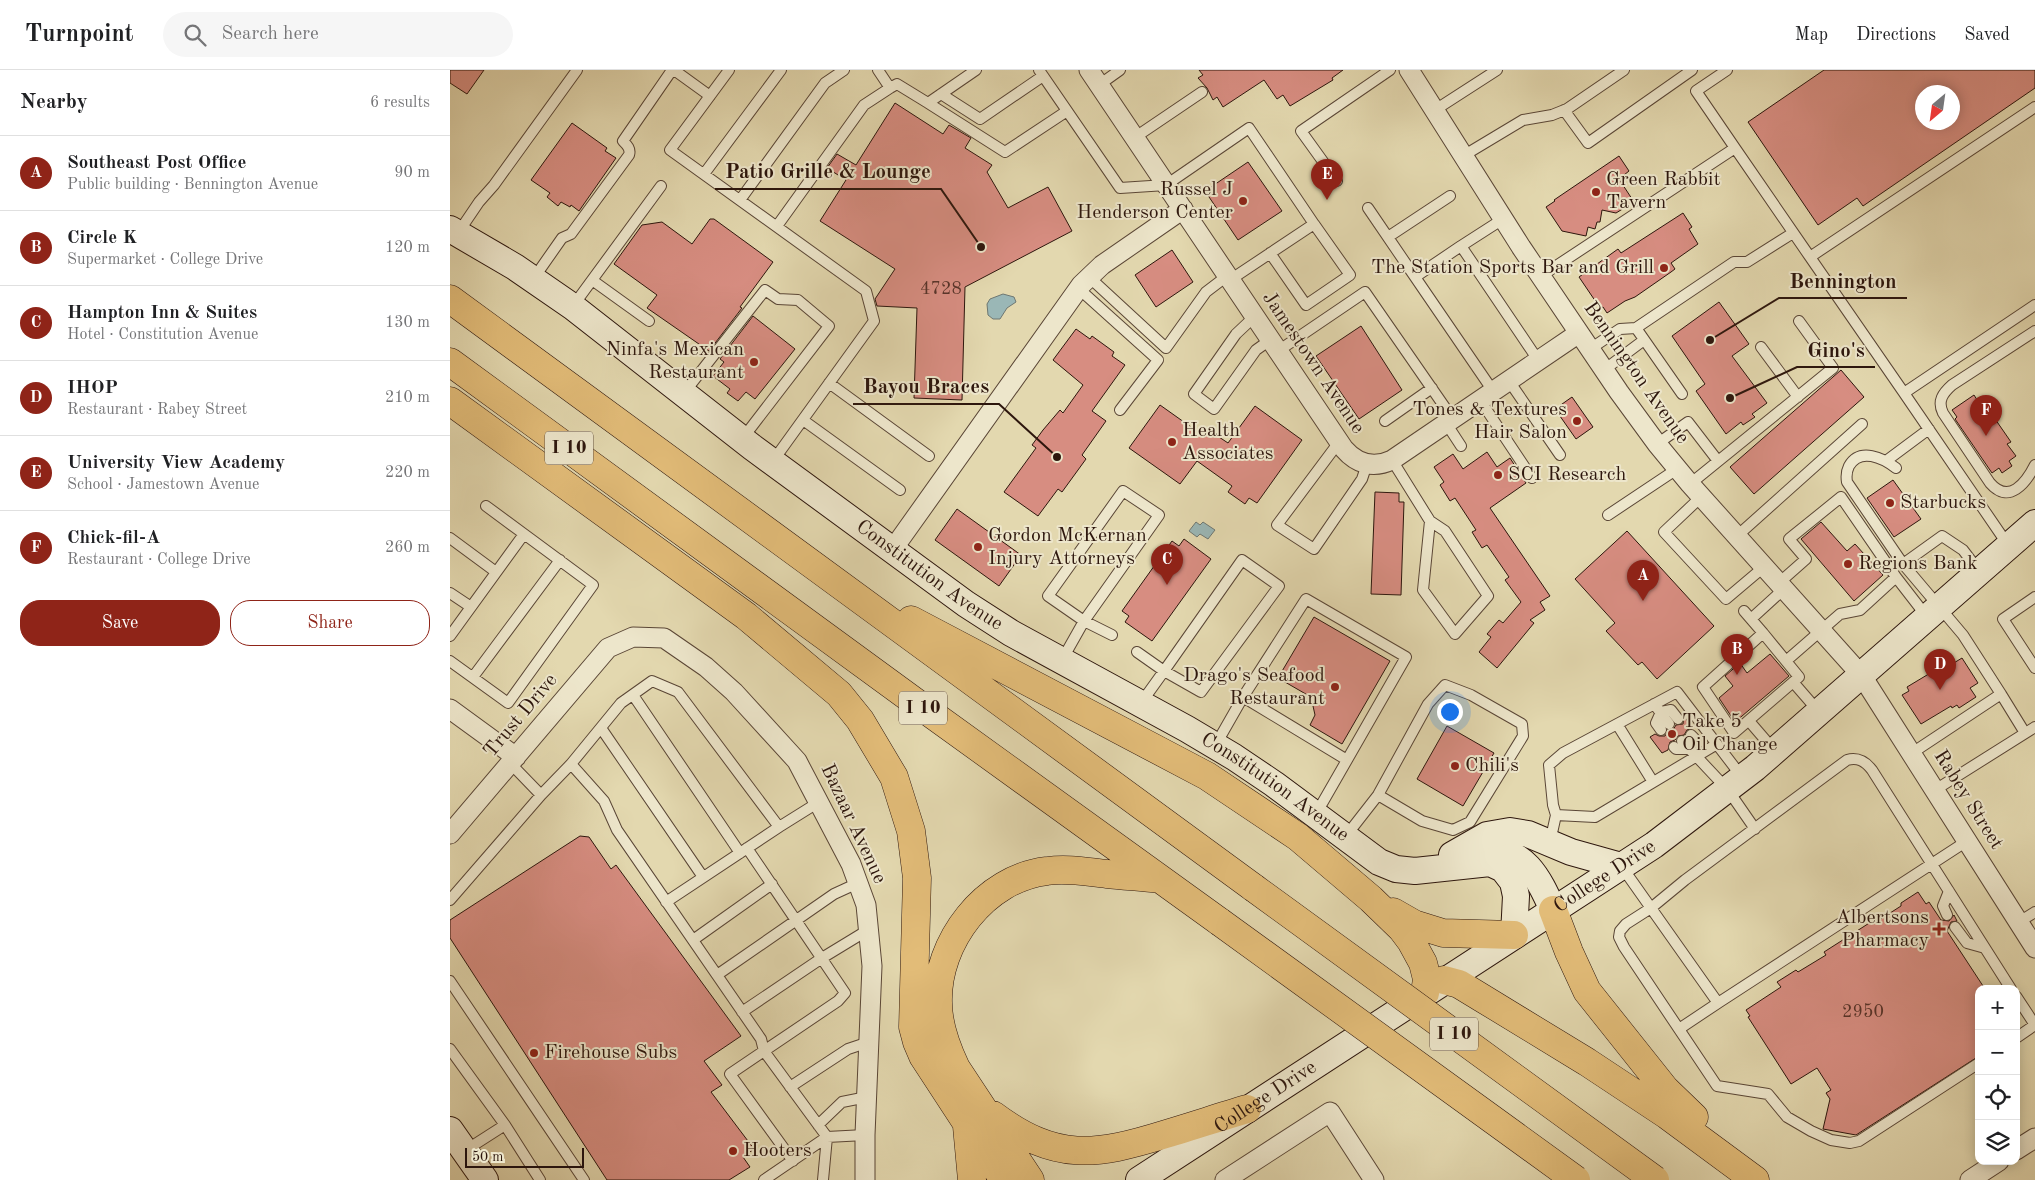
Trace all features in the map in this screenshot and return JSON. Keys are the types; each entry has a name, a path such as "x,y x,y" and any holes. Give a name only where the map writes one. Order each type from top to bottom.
{"highway":[{"name":"I 10","path":"450,299 1655,1180"},
{"name":"I 10","path":"450,362 1576,1180"},
{"path":"450,402 746,616 839,694 860,720 894,777 911,831 917,878 913,992 913,1027 917,1042 923,1056 1030,1180"},
{"path":"832,579 1207,776 1298,837 1371,899 1402,929 1417,951 1435,986 1459,984 1587,1062 1667,1115 1756,1180"},
{"path":"1004,1180 972,1111 942,1031 938,1009 938,984 946,955 953,940 967,919 997,891 1011,882 1045,871 1083,870 1105,874 1160,878"},
{"path":"1371,899 1414,924 1438,932 1514,934"},
{"path":"1553,910 1569,952 1587,991 1664,1089 1761,1180"},
{"path":"972,1111 1007,1125 1033,1140 1053,1146 1092,1151 1110,1150 1140,1142 1247,1109"},
{"path":"972,1111 972,1180"}],"street":[{"name":"Bennington Avenue","path":"1408,70 1503,219 1590,350 1657,444 1677,469 1862,676"},
{"name":"Jamestown Avenue","path":"1094,78 1339,442 1354,459 1366,464"},
{"path":"893,549 1084,282 1102,265 1183,210"},
{"name":"Constitution Avenue","path":"454,232 533,279 573,307 772,462 974,609 1011,634 1215,746 1274,784 1379,862 1396,869 1415,871 1486,849 1496,849 1511,854 1531,869 1539,879 1553,910"},
{"path":"1366,464 1376,465 1392,460 1579,333"},
{"name":"College Drive","path":"1139,1180 1621,866 1735,784 1862,676 1979,570 2035,523"},
{"name":"Trust Drive","path":"450,834 608,648 633,637"},
{"name":"Bazaar Avenue","path":"633,637 664,638 706,668 734,692 797,761 851,864 866,905 872,966 865,1180"},
{"name":"Rabey Street","path":"1862,676 2035,948"},
{"path":"450,709 513,760"},
{"name":"Constitution Avenue","path":"1444,862 1479,839 1500,832 1528,834 1571,852 1621,866"},
{"name":"Constitution Avenue","path":"1444,862 1490,862 1503,869 1513,882 1516,896 1514,934"},
{"path":"1226,1180 1330,1112 1374,1180"},
{"path":"450,1130 458,1155 485,1180"},
{"path":"2020,1147 2035,1138"},
{"path":"1970,1180 1993,1165"}],"lane":[{"path":"454,232 494,185 577,70"},
{"path":"533,279 562,238 571,234 629,155 630,151 623,141 673,70 710,96"},
{"path":"729,70 670,150 866,291 874,322 772,462"},
{"path":"704,174 781,70"},
{"path":"740,200 825,83 844,70"},
{"path":"878,70 890,88"},
{"path":"928,103 976,70"},
{"path":"1094,78 1120,70"},
{"path":"1337,181 1301,131 1390,70"},
{"path":"1434,110 1497,70"},
{"path":"1464,156 1523,120 1552,115 1564,110 1624,70"},
{"path":"1564,110 1588,143 1692,70"},
{"path":"1727,70 1696,91 2008,545"},
{"path":"941,94 980,118 1041,73 1120,188 1166,185 1249,128 1350,275 1306,305 1270,253"},
{"path":"776,226 864,105 897,84 1005,152 1067,111"},
{"path":"1134,138 1202,92"},
{"path":"1810,258 2035,107"},
{"path":"1541,276 1735,148"},
{"path":"573,307 661,186"},
{"path":"1388,237 1450,196"},
{"path":"1368,208 1415,277 1532,478"},
{"path":"1415,277 1503,219"},
{"path":"1084,282 1166,348 1206,292 1314,224"},
{"path":"1590,350 1620,329 1636,328 1734,262 1747,262 1793,232"},
{"path":"1461,246 1538,360"},
{"path":"592,280 649,321"},
{"path":"1084,282 1158,360 1120,410"},
{"path":"684,393 765,290 778,299 798,300 830,326 742,439"},
{"path":"1254,317 1236,334 1194,394 1214,408 1256,350 1274,345 1365,292 1432,388 1462,446"},
{"path":"1904,393 2035,305"},
{"path":"1764,566 1726,599 1664,532 1718,461 1833,368 1799,321"},
{"path":"1636,328 1682,394"},
{"path":"2035,331 1952,385 1943,394 1940,402 1943,413 1990,483 1998,491 2003,493 2013,491 2024,483 2035,465"},
{"path":"1604,370 1644,340"},
{"path":"1761,347 1798,397"},
{"path":"1508,381 1560,455"},
{"path":"829,383 929,456"},
{"path":"1385,421 1432,388"},
{"path":"802,420 900,490"},
{"path":"1657,444 1688,422 1718,461"},
{"path":"1737,536 1862,424"},
{"path":"1886,461 1928,429"},
{"path":"1339,442 1277,525 1314,549 1362,479 1366,464"},
{"path":"1896,468 1876,456 1866,456 1858,458 1850,466 1846,478 1933,611"},
{"path":"1392,460 1430,521 1445,531 1488,596 1456,634 1423,590 1430,521"},
{"path":"1608,516 1677,469"},
{"path":"1062,661 1084,621 1159,515 1123,490 1048,596 1084,621 1112,635"},
{"path":"1763,633 1703,687 1734,733 1799,677 1763,633 1748,615 1782,585 1806,559 1790,539 1841,497 1896,577 1963,635 2026,733"},
{"path":"450,661 508,703 594,585 486,506"},
{"path":"450,636 524,534"},
{"path":"1903,564 1942,536 1963,550 1979,570"},
{"path":"450,538 496,572"},
{"path":"473,678 560,560"},
{"path":"1137,652 1164,671 1201,692 1279,586 1242,560 1164,671 1140,704"},
{"path":"1786,661 1840,614 1860,610 1896,577"},
{"path":"450,593 471,607"},
{"path":"2035,597 2003,619 2035,668"},
{"path":"1215,746 1243,697 1306,599 1406,658 1315,815"},
{"path":"450,900 541,795 571,764 621,703 652,681 678,692 779,826"},
{"path":"1793,682 1820,712"},
{"path":"1346,837 1378,795 1428,704 1445,685 1471,695 1522,724 1523,736 1470,822 1453,830 1422,821 1378,795"},
{"path":"1550,843 1556,815 1553,805 1549,765 1563,753 1617,724 1657,708 1676,692 1717,744 1755,829"},
{"path":"1912,753 2002,694"},
{"path":"633,695 743,850 772,884 845,993 838,1000 730,1074 792,1161"},
{"path":"1243,697 1347,760"},
{"path":"1657,708 1671,710 1669,724 1656,723 1657,708"},
{"path":"1749,721 1774,751"},
{"path":"1617,724 1653,782"},
{"path":"1935,790 2035,727"},
{"path":"601,728 703,877"},
{"path":"1691,735 1694,738 1681,745 1735,784"},
{"path":"1556,815 1595,816 1717,744"},
{"path":"1975,1066 1859,1140 1850,1143 1831,1140 1788,1117 1768,1094 1717,1086 1620,938 1622,928 1847,760 1854,758 1860,760 1872,770 2008,985"},
{"path":"513,760 541,795"},
{"path":"571,764 604,801 617,830 761,1040 764,1050 827,1137 823,1180"},
{"path":"666,902 779,826 819,802"},
{"path":"1679,1029 1967,841"},
{"path":"1621,866 1718,1003"},
{"path":"717,976 834,894 858,883"},
{"path":"692,940 772,884"},
{"path":"1947,915 1943,906 1949,891"},
{"path":"2019,922 2035,912"},
{"path":"1955,926 1967,942 1985,948"},
{"path":"742,1012 822,958 868,930"},
{"path":"450,981 584,1180"},
{"path":"2020,1002 2035,1025 2020,1035"},
{"path":"790,1087 848,1049 869,1042"},
{"path":"450,1049 505,1125 540,1180"},
{"path":"818,1124 842,1102 867,1097"},
{"path":"458,1155 505,1125"},
{"path":"764,1180 827,1137 865,1135"}],"water":[{"path":"1003,294 1014,297 1016,302 1007,308 1000,319 993,319 988,315 987,304 990,299"},
{"path":"1196,522 1200,525 1203,522 1215,530 1208,539 1200,534 1197,537 1189,531"}],"building":[{"path":"450,70 484,70 467,94 450,83"},
{"path":"1199,70 1343,70 1332,78 1333,80 1290,106 1283,95 1277,99 1264,80 1223,107 1217,97 1213,100 1207,88 1198,78 1203,75"},
{"path":"1824,70 2035,70 2035,88 1863,206 1857,198 1818,225 1748,122"},
{"path":"895,103 943,134 949,125 971,138 965,148 992,165 987,172 1008,208 1048,187 1072,231 965,287 962,400 914,398 917,308 877,306 875,299 895,269 820,221 846,180 827,168 837,154 856,165"},
{"path":"572,123 607,148 605,151 616,158 579,211 571,205 570,207 561,202 558,206 547,197 550,193 531,180"},
{"name":"Green Rabbit Tavern","path":"1619,156 1629,171 1619,179 1634,202 1616,213 1602,210 1600,222 1597,222 1595,229 1588,227 1586,236 1562,231 1546,207"},
{"name":"Russel J Henderson Center","path":"1248,162 1282,211 1238,240 1205,191"},
{"path":"1683,213 1692,227 1689,229 1698,244 1671,263 1675,269 1635,297 1607,313 1603,307 1600,308 1579,277 1618,249 1621,253"},
{"path":"710,219 714,219 773,262 740,307 742,308 709,351 647,308 657,295 614,264 642,225 662,222 692,244"},
{"path":"1172,250 1193,282 1156,307 1135,275"},
{"path":"1719,302 1749,344 1732,356 1767,403 1752,414 1755,417 1743,425 1741,422 1726,434 1696,391 1705,384 1672,336"},
{"name":"Ninfa's Mexican Restaurant","path":"753,316 795,349 755,399 746,392 738,401 727,393 730,389 713,376 724,362 720,359"},
{"path":"1361,326 1402,390 1359,419 1316,356"},
{"path":"1076,329 1090,339 1092,336 1114,352 1112,356 1125,365 1092,411 1106,421 1082,455 1086,459 1062,492 1058,489 1038,516 1004,492 1036,448 1032,445 1043,430 1060,410 1063,413 1083,385 1053,360"},
{"path":"1841,370 1864,397 1754,494 1730,467"},
{"path":"1974,395 1979,403 1982,400 2011,442 2007,444 2016,456 2009,461 2012,466 2002,473 1999,468 1992,473 1955,419 1957,417 1952,410"},
{"name":"Tones & Textures Hair Salon","path":"1572,397 1593,427 1576,439 1555,409"},
{"path":"1160,405 1205,437 1210,431 1228,443 1255,406 1302,440 1257,503 1249,498 1245,504 1228,492 1232,486 1197,461 1180,484 1129,448"},
{"path":"1487,452 1497,467 1510,458 1526,483 1490,508 1550,596 1540,602 1545,610 1530,620 1534,623 1497,668 1479,652 1491,637 1487,634 1499,620 1503,623 1521,602 1505,580 1509,577 1487,545 1482,548 1472,532 1476,530 1455,498 1450,501 1440,485 1444,482 1434,467 1453,454 1463,469"},
{"name":"Starbucks","path":"1893,480 1921,519 1894,537 1867,498"},
{"path":"1375,492 1399,493 1399,502 1404,502 1401,595 1371,594"},
{"name":"Gordon McKernan Injury Attorneys","path":"957,509 1021,555 999,586 935,540"},
{"name":"Regions Bank","path":"1821,522 1847,551 1855,544 1883,575 1854,601 1801,539"},
{"path":"1627,531 1714,626 1657,679 1642,662 1638,665 1606,631 1615,623 1575,579"},
{"path":"1184,539 1211,559 1152,641 1125,622 1129,616 1122,611 1172,541 1179,546"},
{"name":"Drago's Seafood Restaurant","path":"1314,617 1390,661 1342,744 1310,725 1315,715 1311,697 1278,678"},
{"path":"1770,654 1789,676 1735,722 1719,698 1733,686 1725,676 1740,663 1747,673"},
{"path":"1962,658 1978,683 1970,688 1976,697 1959,708 1957,705 1952,708 1951,706 1921,724 1902,695 1909,691 1907,687 1932,672 1934,675"},
{"path":"1684,716 1692,728 1687,730 1684,735 1678,736 1670,742 1668,750 1662,753 1650,737 1655,734 1665,736 1676,725 1683,724"},
{"name":"Chili's","path":"1447,726 1494,753 1463,806 1417,779"},
{"path":"580,836 589,837 611,869 616,865 741,1036 704,1061 722,1085 711,1092 754,1149 743,1157 750,1167 729,1180 607,1180 450,938 450,920"},
{"path":"1918,892 1926,904 1929,902 1941,920 1949,921 1954,915 1957,921 1951,922 1947,931 1982,985 1975,985 1975,1059 1856,1135 1823,1129 1830,1099 1826,1093 1831,1090 1817,1068 1791,1084 1748,1017 1750,1016 1746,1010 1781,987 1777,982 1826,955 1824,952 1874,920 1876,922 1901,906 1901,903"}],"place":[{"name":"Green Rabbit Tavern","path":"1596,192"},
{"name":"University View Academy","path":"1327,200"},
{"name":"Russel J Henderson Center","path":"1243,201"},
{"name":"Patio Grille & Lounge","path":"981,247"},
{"name":"The Station Sports Bar and Grill","path":"1664,268"},
{"name":"Bennington","path":"1710,340"},
{"name":"Ninfa's Mexican Restaurant","path":"754,362"},
{"name":"Gino's","path":"1730,398"},
{"name":"Tones & Textures Hair Salon","path":"1577,421"},
{"name":"Chick-fil-A","path":"1986,436"},
{"name":"Health Associates","path":"1172,442"},
{"name":"Bayou Braces","path":"1057,457"},
{"name":"SCI Research","path":"1498,475"},
{"name":"Starbucks","path":"1890,503"},
{"name":"Gordon McKernan Injury Attorneys","path":"978,547"},
{"name":"Regions Bank","path":"1848,564"},
{"name":"Hampton Inn & Suites","path":"1167,585"},
{"name":"Southeast Post Office","path":"1643,601"},
{"name":"Circle K","path":"1737,675"},
{"name":"Drago's Seafood Restaurant","path":"1335,687"},
{"name":"IHOP","path":"1940,690"},
{"name":"Take 5 Oil Change","path":"1672,734"},
{"name":"Chili's","path":"1455,766"},
{"name":"Albertsons Pharmacy","path":"1939,929"},
{"name":"Firehouse Subs","path":"534,1053"},
{"name":"Hooters","path":"733,1151"}]}
